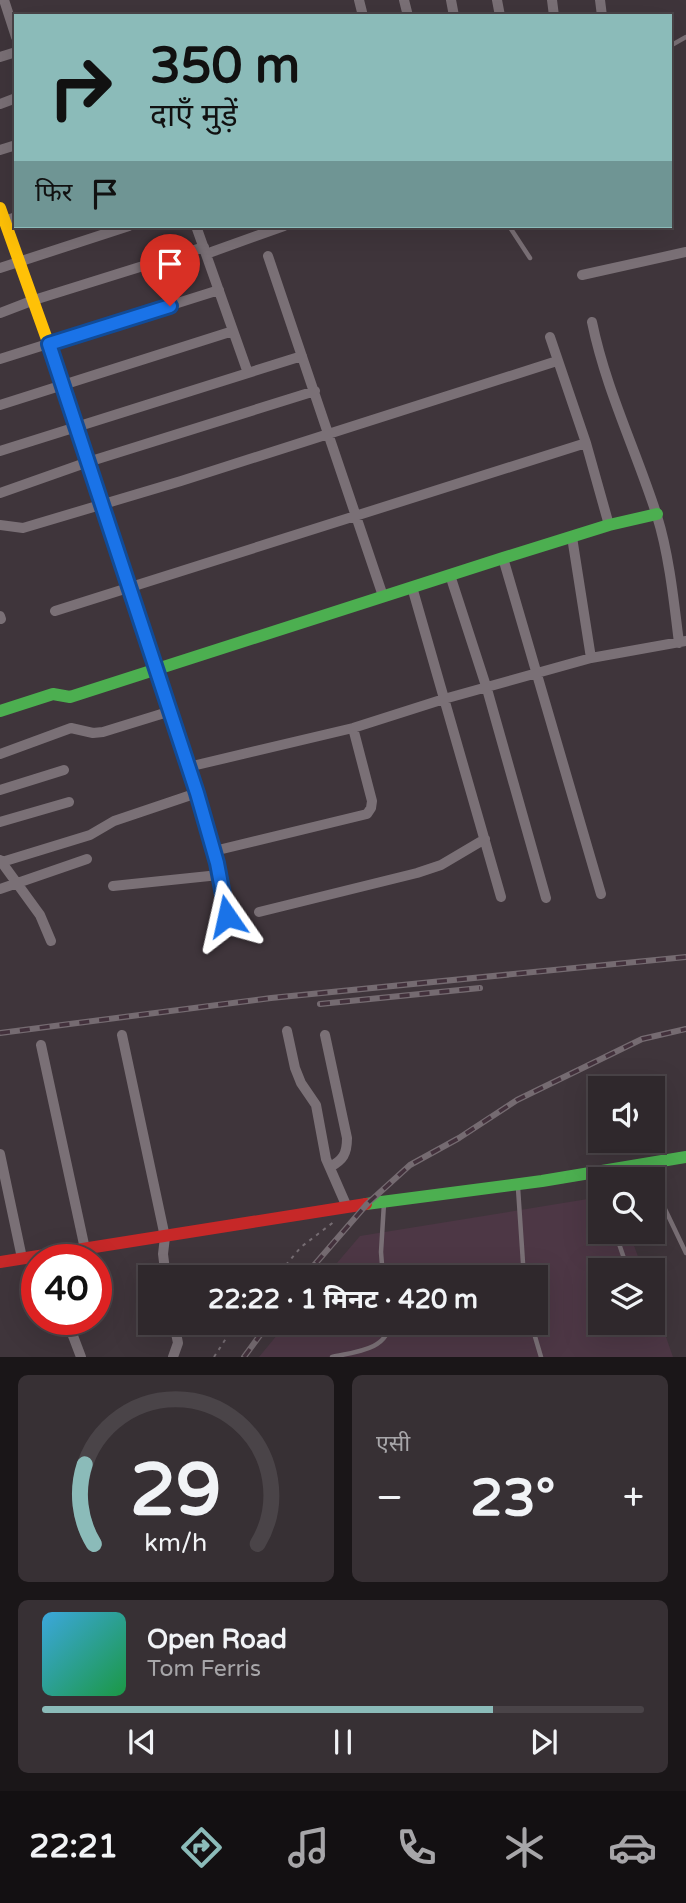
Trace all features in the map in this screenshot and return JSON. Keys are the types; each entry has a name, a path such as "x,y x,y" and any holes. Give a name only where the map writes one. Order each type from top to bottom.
{"street":[{"path":"4,6 14,32"},
{"path":"5,217 78,426 171,711 214,851 227,916"},
{"path":"0,268 123,228"},
{"path":"198,228 248,373"},
{"path":"0,313 34,300 278,228"},
{"path":"582,275 686,252"},
{"path":"268,256 383,596"},
{"path":"0,359 219,290"},
{"path":"188,767 353,728 444,699 591,658 683,642 657,514 609,388 592,323"},
{"path":"0,405 233,331"},
{"path":"550,337 586,443 609,525"},
{"path":"0,451 302,356"},
{"path":"0,525 23,527 102,504 557,361"},
{"path":"0,493 88,462 315,391"},
{"path":"55,611 586,443"},
{"path":"0,711 53,694 78,695 503,558 609,525 657,514"},
{"path":"572,537 591,658"},
{"path":"503,558 601,894"},
{"path":"450,575 487,689 546,898"},
{"path":"412,587 501,897"},
{"path":"0,754 71,727 93,733 103,732 171,711"},
{"path":"214,851 367,814 372,808 372,801 353,728"},
{"path":"0,790 64,770"},
{"path":"51,941 40,915 1,861 90,835 114,821 197,793"},
{"path":"0,822 69,802"},
{"path":"259,912 417,873 441,865 485,839"},
{"path":"0,889 88,859"},
{"path":"113,886 219,875"},
{"path":"287,1031 298,1075 316,1105 330,1167 347,1207"},
{"path":"122,1035 164,1237 164,1265"},
{"path":"325,1035 347,1138 345,1154 340,1162 330,1167"},
{"path":"41,1045 84,1244"},
{"path":"0,1154 21,1253"},
{"path":"659,1167 686,1157"},
{"path":"112,1245 347,1207 518,1184 588,1178"},
{"path":"0,1262 21,1258"},
{"path":"73,1335 81,1357"},
{"path":"173,1357 178,1343 176,1335"}],"lane":[{"path":"510,228 530,258"},
{"path":"518,1184 523,1265"},
{"path":"382,1265 384,1202"},
{"path":"665,1209 686,1253"},
{"path":"332,1357 378,1344 385,1335"},
{"path":"535,1335 541,1357"}],"path":[{"path":"286,1265 301,1247 338,1219"},
{"path":"214,1357 228,1335"}],"shaded area":[{"path":"588,1199 588,1244 633,1244 639,1258 588,1258 588,1335 665,1334 673,1357 259,1357 277,1335 548,1335 548,1265 335,1265 360,1236"}],"railway":[{"path":"0,1033 271,998 686,957"},
{"path":"320,1004 480,988"},
{"path":"314,1265 367,1204 410,1165 459,1138 517,1100 642,1039 686,1029"},
{"path":"244,1357 260,1335"}],"traffic: fast":[{"path":"0,711 53,694 70,697 503,558 609,525 657,514"},
{"path":"192,780 217,863 227,917"},
{"path":"366,1204 542,1181 686,1157"}],"traffic: slow":[{"path":"0,208 78,426 192,780"}],"traffic: jam":[{"path":"0,1262 366,1204"}],"route":[{"path":"170,306 49,344 197,793 217,863 227,916"}]}
